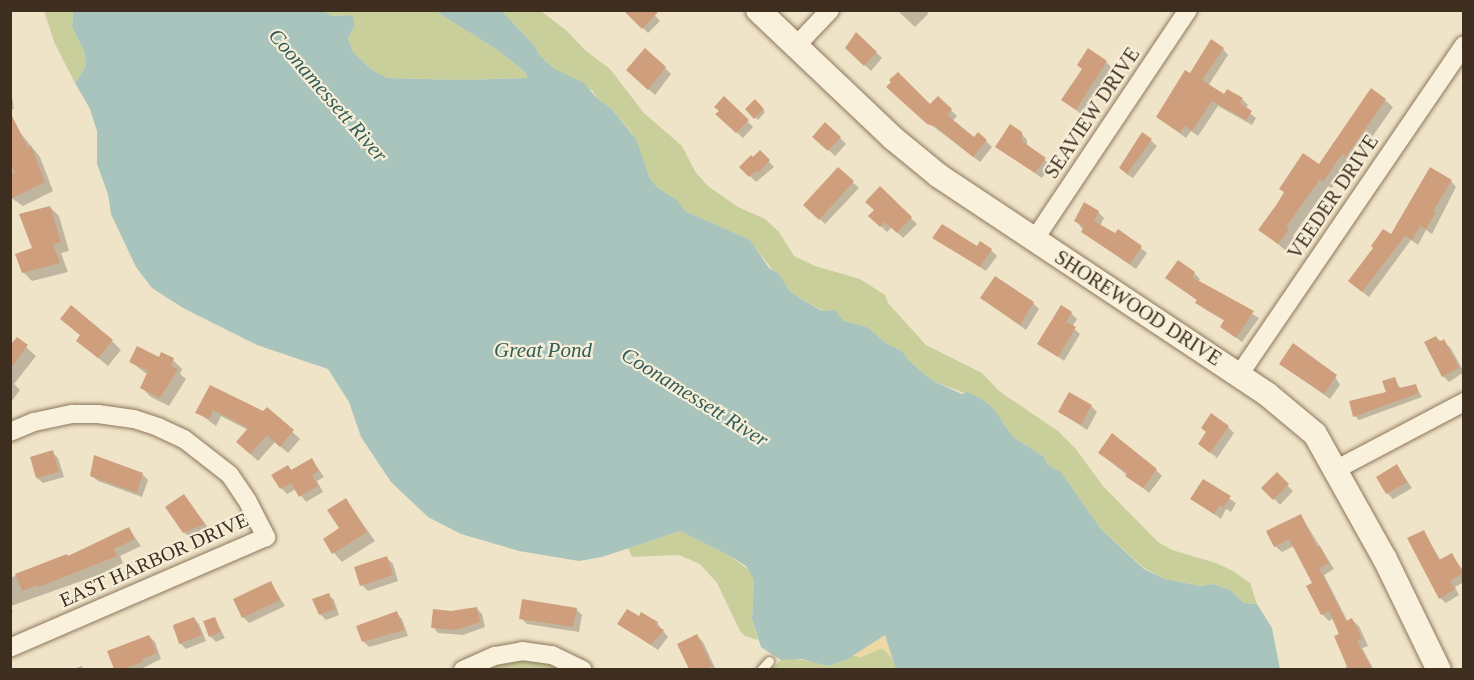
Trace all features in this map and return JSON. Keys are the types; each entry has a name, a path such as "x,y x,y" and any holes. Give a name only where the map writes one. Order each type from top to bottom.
{"street":[{"name":"SHOREWOOD DRIVE","path":"758,10 894,139 939,176 1239,375 1315,434 1337,469 1439,669"},
{"path":"795,47 830,10"},
{"name":"SEAVIEW DRIVE","path":"1034,240 1188,10"},
{"name":"VEEDER DRIVE","path":"1239,375 1464,45"},
{"path":"1337,469 1464,402"},
{"name":"EAST HARBOR DRIVE","path":"10,432 34,422 72,414 98,414 134,419 158,427 184,439 230,475 247,500 266,537 10,648"},
{"path":"463,669 495,656 522,651 552,655 583,669"}],"lane":[{"path":"761,669 770,661"}],"green space":[{"path":"44,11 73,11 72,27 84,51 86,66 75,83 55,44"},
{"path":"323,11 435,11 499,51 526,73 527,78 463,80 388,78 372,70 353,52 348,38 354,27 350,15 333,16"},
{"path":"502,11 541,11 567,31 586,51 610,69 644,113 682,146 696,173 709,187 738,207 765,219 779,232 794,256 815,266 860,279 885,295 888,303 926,345 982,373 999,391 1058,431 1075,448 1103,486 1158,542 1172,550 1216,563 1233,571 1250,583 1257,604 1244,603 1229,589 1212,584 1201,586 1165,579 1144,568 1101,529 1061,472 1048,465 1043,456 1013,437 994,409 985,401 933,381 909,361 902,351 886,343 867,327 844,321 835,310 823,311 790,292 749,240 685,211 677,200 657,187 649,177 632,133 611,108 597,98 593,91 555,69 541,57 534,45"},
{"path":"680,531 730,556 750,571 754,580 752,619 758,640 745,636 740,631 717,583 700,564 679,555 632,557 628,548"},
{"path":"882,648 895,661 896,669 770,670 781,660 820,662 828,666 846,660 850,655 861,657"},
{"path":"529,656 569,670 480,670 499,661"}],"sand":[{"path":"885,634 893,659 882,648 861,657 850,655"}],"water":[{"name":"Great Pond","path":"73,11 323,11 333,16 350,15 354,18 354,27 348,38 353,52 372,70 388,78 463,80 527,78 526,73 499,51 435,11 502,11 534,45 541,57 555,69 584,83 597,98 611,108 636,139 649,177 657,187 677,200 685,211 750,240 769,268 779,274 790,292 822,311 835,310 844,321 867,327 886,343 902,351 909,361 933,381 962,394 967,392 985,401 994,409 1013,437 1043,456 1048,465 1061,472 1101,529 1144,569 1165,579 1201,586 1212,584 1229,589 1244,603 1257,604 1272,628 1280,669 896,669 885,635 846,660 828,666 802,659 781,660 761,647 752,619 754,580 746,566 730,556 680,531 602,557 579,561 519,551 461,534 428,517 391,482 361,437 349,402 328,369 257,345 183,308 152,288 136,267 111,214 108,194 97,164 97,131 90,109 75,83 86,66 84,51 72,27"}],"building":[{"path":"623,10 660,10 642,29"},
{"path":"856,32 877,52 864,66 845,48"},
{"path":"1211,39 1224,48 1202,80 1224,94 1227,89 1243,98 1240,103 1252,111 1246,120 1212,101 1192,131 1185,126 1180,133 1156,117 1185,70 1190,73"},
{"path":"645,48 666,67 648,90 626,70"},
{"path":"1088,48 1107,61 1076,110 1061,100 1082,69 1077,65"},
{"path":"898,72 930,104 938,96 952,109 947,115 974,137 978,132 987,140 973,157 936,127 927,124 886,87 891,82 889,80"},
{"path":"1371,88 1386,99 1346,157 1342,154 1323,182 1320,179 1286,227 1289,230 1278,244 1258,230 1284,192 1279,189 1303,153 1319,164"},
{"path":"724,96 749,120 736,133 715,114 719,111 714,107"},
{"path":"755,99 764,109 754,119 745,109"},
{"path":"10,112 28,148 31,146 45,182 10,199 10,175 15,172 10,163"},
{"path":"825,122 841,137 828,151 812,137"},
{"path":"1010,124 1022,132 1022,141 1046,158 1035,173 995,147"},
{"path":"1142,132 1152,139 1127,174 1119,168"},
{"path":"760,150 770,160 758,173 756,171 749,177 739,167"},
{"path":"838,167 854,181 819,220 803,205"},
{"path":"1430,167 1452,180 1433,211 1436,212 1426,229 1420,226 1412,240 1405,236 1362,292 1348,281 1373,248 1371,246 1383,229 1391,234"},
{"path":"880,186 912,217 897,233 885,222 880,227 868,216 874,210 865,202"},
{"path":"1084,202 1099,211 1094,221 1115,233 1118,229 1142,246 1130,264 1081,232 1084,227 1074,221"},
{"path":"50,206 61,242 53,244 60,263 22,273 15,254 32,248 19,214"},
{"path":"942,224 977,246 980,241 992,249 980,267 932,238"},
{"path":"1178,260 1195,272 1192,277 1254,311 1236,338 1220,327 1224,320 1195,303 1197,300 1165,278"},
{"path":"995,276 1034,302 1020,325 980,298"},
{"path":"71,305 113,340 98,358 76,341 80,335 60,319"},
{"path":"1061,305 1072,312 1066,322 1076,327 1058,357 1037,344"},
{"path":"1436,336 1439,342 1444,339 1459,368 1442,377 1424,342"},
{"path":"17,337 28,345 10,369 10,345"},
{"path":"1293,343 1337,375 1324,394 1279,364"},
{"path":"137,346 159,357 161,352 174,358 171,366 178,369 160,398 140,388 148,371 129,362"},
{"path":"1395,377 1399,388 1416,384 1419,393 1353,417 1349,401 1386,392 1382,381"},
{"path":"210,385 263,411 267,407 294,430 280,447 267,435 250,454 236,442 248,428 213,410 209,419 195,413"},
{"path":"1069,392 1092,405 1081,425 1058,412"},
{"path":"1211,413 1229,426 1210,453 1198,444 1206,432 1201,428"},
{"path":"1112,433 1157,469 1143,488 1125,476 1127,473 1098,453"},
{"path":"53,450 59,472 36,478 30,457"},
{"path":"94,455 143,473 137,493 90,476"},
{"path":"312,458 319,471 312,475 318,486 299,497 291,483 280,489 271,475 288,465 291,470"},
{"path":"1397,464 1407,482 1386,494 1376,477"},
{"path":"1277,472 1289,484 1273,500 1261,488"},
{"path":"1203,479 1231,496 1224,507 1220,505 1214,514 1190,499"},
{"path":"184,494 205,524 183,533 165,507"},
{"path":"346,498 367,532 332,554 323,539 339,528 327,510"},
{"path":"1301,514 1317,547 1320,546 1329,563 1319,568 1346,621 1352,618 1362,639 1357,641 1372,669 1348,669 1334,636 1339,634 1329,611 1321,615 1306,586 1312,583 1289,539 1274,547 1266,531"},
{"path":"129,527 135,539 114,549 117,556 39,587 38,585 22,591 15,574 67,554 68,556"},
{"path":"1424,530 1439,560 1452,553 1463,573 1450,581 1455,589 1439,599 1407,538"},
{"path":"387,556 393,575 360,586 354,567"},
{"path":"271,581 280,600 242,618 233,599"},
{"path":"329,593 335,609 319,615 312,599"},
{"path":"522,599 577,608 573,627 519,619"},
{"path":"477,607 480,622 456,630 431,628 433,609 451,611"},
{"path":"627,609 639,616 641,612 658,622 656,626 664,630 651,645 617,624"},
{"path":"397,611 404,630 362,642 356,626"},
{"path":"194,617 202,635 179,644 173,625"},
{"path":"215,617 221,632 209,637 203,621"},
{"path":"697,634 712,666 705,669 689,669 677,644"},
{"path":"149,635 157,653 142,659 143,662 123,669 114,669 107,651"}],"water label":[{"name":"Coonamessett River","path":"328,95"},
{"name":"Coonamessett River","path":"695,397"}]}
